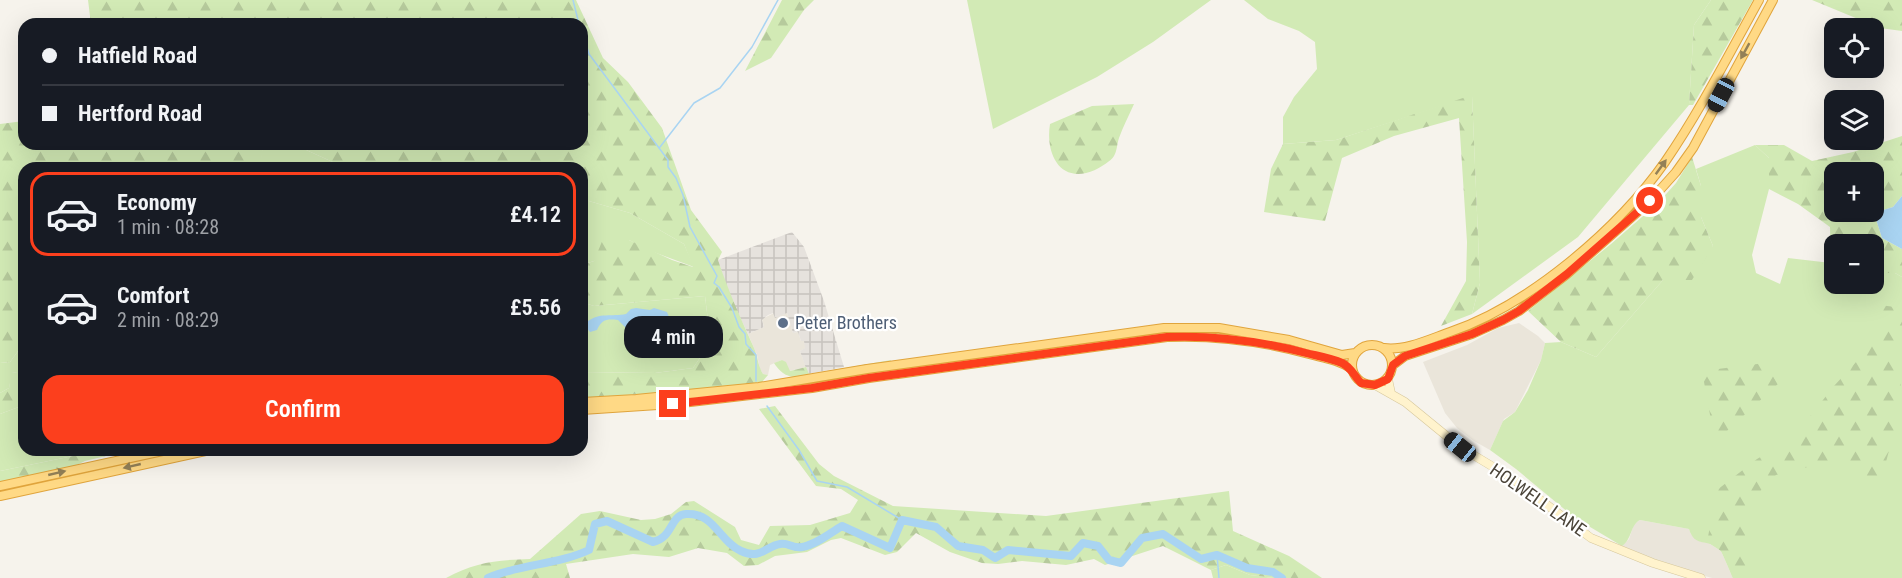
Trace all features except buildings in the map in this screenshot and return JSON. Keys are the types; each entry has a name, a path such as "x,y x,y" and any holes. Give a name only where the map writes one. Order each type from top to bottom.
{"highway":[{"path":"1384,348 1398,349 1453,331 1509,305 1542,283 1606,229 1634,201 1665,161 1759,0"},
{"path":"588,410 673,404 812,388 1167,337 1194,336 1253,342 1329,359 1343,363 1352,369 1361,383 1375,385 1388,379 1393,365 1405,356 1472,334 1519,311 1567,274 1650,201 1676,172 1693,148 1773,0"},
{"path":"588,402 759,387 878,367 1164,328 1219,328 1289,340 1342,355 1355,353 1367,345 1378,345 1389,353 1393,365"},
{"path":"1352,369 1351,362 1355,353"},
{"path":"0,486 139,456"},
{"path":"0,496 183,456"}],"main road":[{"path":"1388,379 1391,393"},
{"name":"HOLWELL LANE","path":"1375,385 1391,393 1460,447 1517,482 1591,538 1665,567 1701,578"}],"shaded area":[{"path":"792,232 804,247 824,301 844,367 808,374 800,351 805,348 804,341 801,341 798,332 793,333 787,313 775,318 773,313 768,315 762,320 764,327 748,334 729,294 718,260"},
{"path":"774,313 775,317 787,313 793,333 798,332 801,341 804,341 806,348 800,351 806,367 789,371 782,360 770,365 768,375 763,374 760,369 748,334 764,327 762,319"},
{"path":"1519,323 1545,343 1541,360 1515,412 1504,419 1490,450 1457,428 1445,413 1423,362 1467,345 1498,328"},
{"path":"1640,520 1689,529 1691,534 1701,542 1707,542 1721,551 1733,578 1712,578 1673,567 1622,546 1629,539 1634,524"}],"green space":[{"path":"88,0 576,0 584,18 90,18"},
{"path":"782,0 814,0 804,10 771,58 745,71"},
{"path":"967,0 1211,0 1153,42 1097,77 993,129"},
{"path":"1244,0 1711,0 1694,25 1689,105 1578,237 1472,314 1480,283 1472,96 1336,140 1283,144 1283,117 1294,97 1317,69 1315,42 1299,31 1268,19"},
{"path":"1711,0 1753,0 1693,105 1689,105 1694,25"},
{"path":"1812,0 1902,0 1902,31 1884,29 1884,18 1856,18"},
{"path":"588,26 603,58 628,82 662,128 691,210 722,252 718,260 726,282 754,348 761,371 768,375 762,382 733,386 588,398 588,372 655,373 693,368 706,349 708,321 705,296 594,306 588,304 588,263 594,261 603,239 629,240 693,267 684,244 630,213 588,201 588,162 333,162 306,150 588,150"},
{"path":"1472,95 1480,283 1472,314 1441,326 1466,281 1467,242 1459,118 1394,136 1342,158 1325,221 1264,212 1271,169 1283,144 1336,140"},
{"path":"1134,104 1119,138 1115,154 1108,162 1083,174 1073,174 1058,164 1050,146 1050,124 1092,106"},
{"path":"18,122 18,150 262,150 261,162 18,162 18,351 10,362 0,363 0,124"},
{"path":"1902,136 1902,196 1893,207 1884,210 1884,162 1824,162 1824,222 1877,222 1881,234 1830,234 1830,227 1798,204 1769,189 1769,158 1755,145 1784,145 1812,161 1859,150 1884,150 1884,142"},
{"path":"1755,145 1769,158 1769,189 1752,255 1756,273 1780,284 1788,258 1824,262 1824,294 1884,294 1884,273 1895,273 1902,277 1902,578 1733,578 1720,550 1711,544 1695,539 1689,529 1640,520 1634,525 1628,540 1622,546 1575,518 1490,450 1503,421 1515,412 1528,390 1541,360 1545,343 1561,342 1596,357 1663,280 1713,246 1701,217 1701,186 1696,169"},
{"path":"262,150 306,150 333,162 260,162"},
{"path":"1692,157 1701,186 1701,217 1713,246 1692,280 1663,280 1596,357 1561,342 1528,311 1658,203 1676,183"},
{"path":"588,201 630,213 684,244 694,267 648,250 629,240 588,263"},
{"path":"1884,239 1902,249 1902,277 1895,273 1884,273"},
{"path":"705,296 708,321 706,349 693,368 655,373 588,372 588,304 594,306"},
{"path":"1880,305 1902,308 1902,339 1897,344 1901,388 1893,436 1880,484 1866,484 1859,463 1824,463 1776,475 1747,505 1745,530 1748,578 1733,578 1721,551 1707,542 1717,490 1757,459 1793,438 1834,386 1878,338"},
{"path":"18,351 18,372 12,373 9,388 0,393 0,363 10,362"},
{"path":"782,360 786,362 790,371 806,367 809,374 891,360 890,363 802,378 783,373 774,363"},
{"path":"1765,363 1778,384 1715,442 1702,371"},
{"path":"18,372 18,407 0,414 0,393 9,388 11,373"},
{"path":"775,406 819,464 834,476 893,506 1046,516 1229,491 1233,531 1289,556 1322,578 1274,578 1250,575 1226,565 1211,570 1163,546 1105,565 1094,559 1066,565 1022,561 982,563 950,552 916,533 897,552 885,555 841,538 831,540 807,552 775,556 758,565 744,566 727,553 698,548 669,557 633,554 566,564 570,578 446,578 467,568 486,563 530,559 581,514 600,511 641,520 655,519 671,514 686,502 694,501 735,527 741,540 759,545 770,526 810,525 850,513 858,500 841,489 816,486 759,409"},
{"path":"18,407 18,456 73,456 0,471 0,414"},
{"path":"73,456 106,456 85,461 73,467 0,483 0,471"},
{"path":"1226,565 1250,575 1274,578 1213,578 1211,570"}],"water":[{"path":"1902,196 1902,249 1884,239 1884,234 1881,234 1877,222 1884,222 1884,210 1893,207"},
{"path":"654,308 667,312 669,317 666,327 669,335 658,335 645,329 636,333 629,331 618,320 605,320 597,330 590,332 588,330 588,321 596,317 626,314 631,309 650,310"}],"waterway":[{"path":"573,0 578,18"},
{"path":"660,147 694,103 720,88 752,47 778,0"},
{"path":"588,51 668,160 668,167 676,178 683,195 690,227 717,276 714,283 732,308 739,327 745,334 746,344 756,355 756,381"},
{"path":"767,406 799,450 817,481 847,487 902,520"},
{"path":"488,578 500,573 564,559 589,550 595,524 607,521 653,542 660,540 677,518 686,514 696,515 710,522 733,546 741,551 754,554 780,544 807,546 842,526 890,548 902,520 936,527 958,546 983,550 995,558 1008,550 1071,556 1083,543 1098,546 1109,560 1121,563 1142,538 1163,534 1201,559 1217,555 1247,568 1273,572 1282,578"},
{"path":"1217,555 1219,578"}],"place":[{"name":"Peter Brothers","path":"783,323"}],"route":[{"path":"673,404 812,388 1167,337 1194,336 1253,342 1329,359 1343,363 1352,369 1361,383 1375,385 1388,379 1393,365 1401,358 1472,334 1519,311 1567,274 1650,201"}]}
